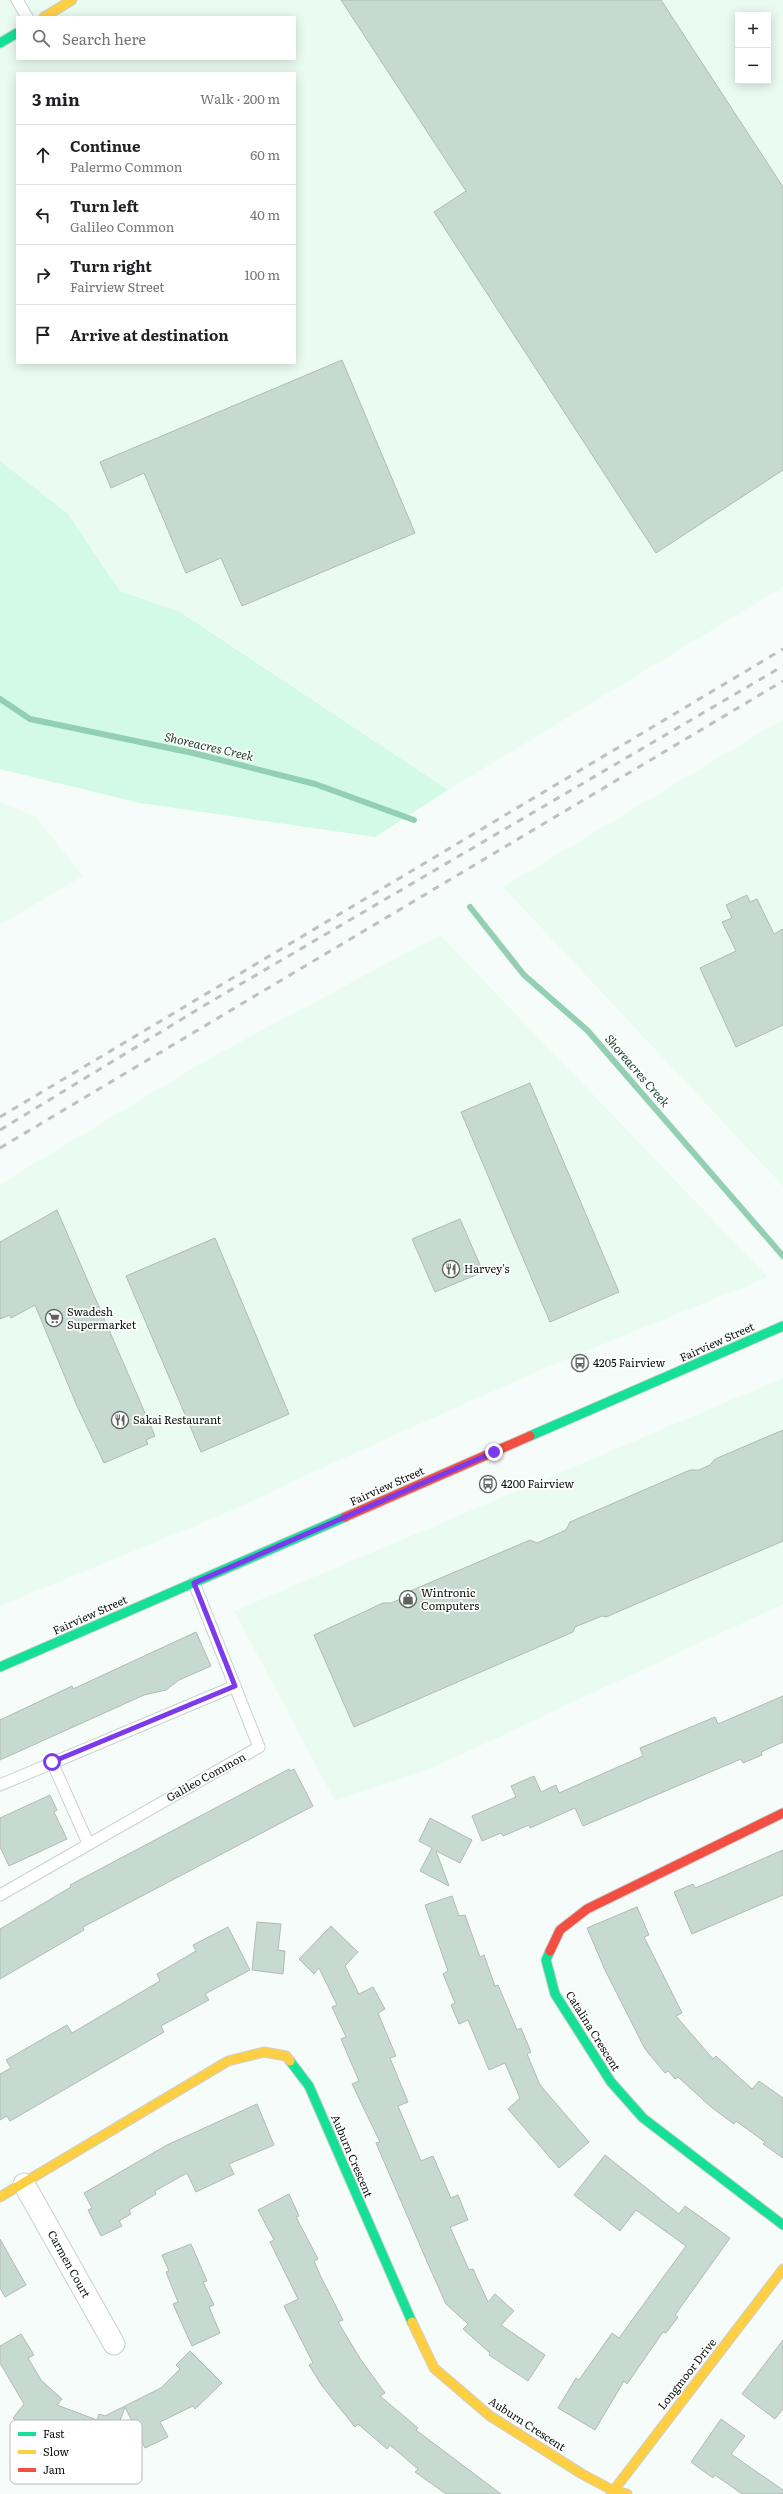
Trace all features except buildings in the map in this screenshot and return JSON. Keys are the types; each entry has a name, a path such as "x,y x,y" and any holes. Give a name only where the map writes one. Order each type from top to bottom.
{"street":[{"path":"46,16 72,0"},
{"path":"0,43 16,34"},
{"name":"Fairview Street","path":"0,1667 783,1326"},
{"name":"Catalina Crescent","path":"783,1813 587,1909 560,1930 546,1960 555,1994 611,2082 643,2118 783,2225"},
{"name":"Auburn Crescent","path":"0,2197 228,2061 264,2052 286,2056 309,2086 414,2327 434,2368 490,2416 611,2492 627,2494"},
{"name":"Carmen Court","path":"24,2184 114,2344"},
{"name":"Longmoor Drive","path":"611,2492 783,2269"}],"lane":[{"path":"17,0 25,16"},
{"name":"Galileo Common","path":"0,1895 88,1842 259,1747 194,1583"},
{"path":"0,1785 235,1686"},
{"path":"52,1762 88,1842"}],"shaded area":[{"path":"0,0 783,0 783,587 448,790 180,612 120,591 67,513 0,461"},
{"path":"783,719 783,1186 503,887"},
{"path":"0,802 35,816 83,876 0,925"},
{"path":"440,935 768,1277 557,1363 379,1442 219,1516 0,1606 0,1184 212,1057"},
{"path":"783,1378 783,1604 428,1770 335,1801 234,1611"}],"green space":[{"path":"0,461 67,513 120,591 180,612 448,790 375,837 140,803 0,769"}],"waterway":[{"name":"Shoreacres Creek","path":"0,699 30,719 193,753 315,784 414,820"},
{"name":"Shoreacres Creek","path":"470,907 524,975 587,1030 783,1256"}],"railway":[{"path":"0,1117 783,649"},
{"path":"0,1130 205,1005 783,666"},
{"path":"0,1148 783,681"}],"traffic: fast":[{"path":"0,43 16,34"},
{"path":"530,1436 783,1326"},
{"path":"0,1667 345,1517"},
{"path":"550,1951 546,1960 555,1994 611,2082 643,2118 783,2225"},
{"path":"290,2061 309,2086 412,2322"}],"traffic: slow":[{"path":"46,16 72,0"},
{"path":"0,2197 228,2061 264,2052 286,2056 290,2061"},
{"path":"611,2494 783,2269"},
{"path":"412,2322 434,2368 490,2416 582,2474 612,2490 627,2494"}],"traffic: jam":[{"path":"345,1517 530,1436"},
{"path":"550,1951 560,1930 587,1909 783,1813"}],"place":[{"name":"Harvey's","path":"451,1269"},
{"name":"Swadesh Supermarket","path":"54,1318"},
{"name":"4205 Fairview","path":"580,1363"},
{"name":"Sakai Restaurant","path":"120,1420"},
{"name":"4200 Fairview","path":"488,1484"},
{"name":"Wintronic Computers","path":"408,1599"}],"route":[{"path":"52,1762 235,1686 194,1583 494,1452"}]}
